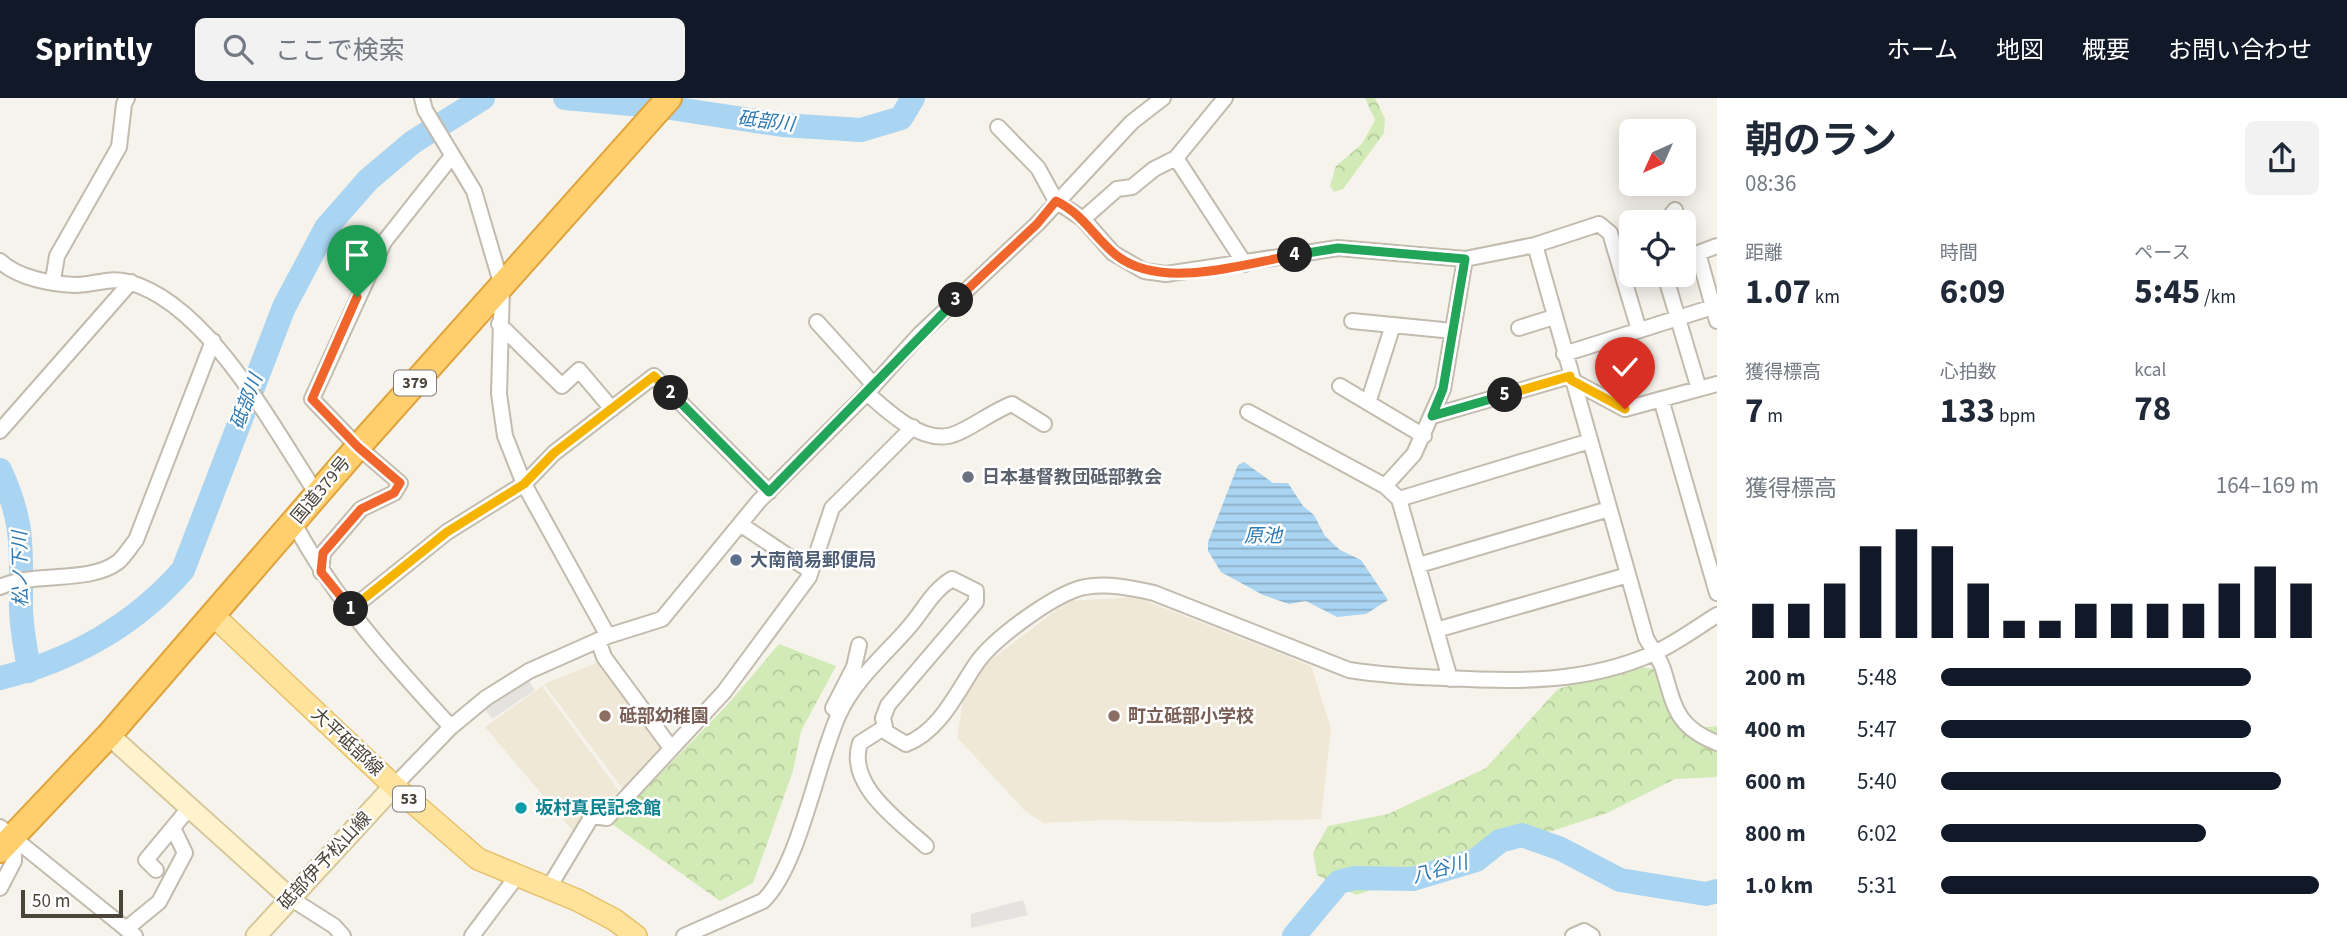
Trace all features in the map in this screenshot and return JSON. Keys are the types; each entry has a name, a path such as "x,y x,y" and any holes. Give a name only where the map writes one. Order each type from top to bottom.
{"highway":[{"name":"国道379号","path":"5,838 109,735 358,447 669,98"}],"main road":[{"name":"大平砥部線","path":"214,615 394,786 478,859 615,920 636,936"}],"street":[{"path":"394,786 451,727 486,698 529,671 603,638 662,619 740,524 871,389 920,334 1037,224 1132,122 1163,98"},
{"path":"1083,219 1117,189 1132,187 1154,169 1176,158 1225,98"},
{"path":"53,280 57,256 119,147 123,100"},
{"path":"424,104 474,191 502,286 499,394 503,425 524,484 603,638 604,657 671,748"},
{"path":"998,127 1038,168 1056,201 1083,219 1113,253 1144,271 1166,274 1338,248 1465,259 1535,246 1600,224 1610,233 1639,330"},
{"path":"321,572 323,553 361,509 394,493 400,483 358,447 312,399 315,387 329,364 384,243 451,154"},
{"path":"1176,158 1245,264"},
{"path":"1535,246 1570,378 1646,638 1664,669 1675,712 1685,724 1717,743"},
{"path":"1564,354 1677,318 1715,314 1698,253 1717,246"},
{"path":"1385,486 1415,454 1443,389 1465,259"},
{"path":"0,261 32,279 75,285 114,279 131,282 152,291 170,304 223,352 317,494"},
{"path":"0,431 131,282"},
{"path":"1668,287 1699,389"},
{"path":"1519,328 1554,317"},
{"path":"1352,321 1453,331"},
{"path":"817,322 890,413 926,434 948,436 996,409 1012,404 1044,424"},
{"path":"499,324 562,386 579,370 612,409"},
{"path":"1368,403 1393,325"},
{"path":"5,585 28,579 91,572 118,562 136,540 213,341"},
{"path":"350,610 447,532 524,484 554,453 654,376 769,492"},
{"path":"1432,416 1570,378 1625,409 1717,384"},
{"path":"1340,386 1424,436"},
{"path":"1661,399 1717,593"},
{"path":"1248,412 1385,486 1399,499 1450,679"},
{"path":"548,889 592,816 607,818 724,692 809,577 809,570 832,508 913,427"},
{"path":"1399,499 1590,441"},
{"path":"1419,565 1609,509"},
{"path":"294,523 321,572 350,610 451,727"},
{"path":"740,524 809,570"},
{"path":"1436,630 1628,575"},
{"path":"684,936 763,901 772,893 786,866 840,713 871,666 910,626 937,588 952,579 976,591 976,602 888,705 883,718 885,727 895,740 906,744 919,739 956,698 993,642 1067,593 1094,586 1122,586 1154,593 1349,670 1379,675 1450,679 1549,681 1606,671 1654,653 1717,615"},
{"path":"840,713 833,708 854,667 859,645"},
{"path":"885,727 860,743 856,754 859,768 875,798 926,846"},
{"path":"109,735 290,898 334,926 343,936"},
{"name":"砥部伊予松山線","path":"256,936 394,786"},
{"path":"156,870 146,860 190,807"},
{"path":"5,838 130,933 159,902 185,853 173,828"},
{"path":"0,888 14,862 5,838"},
{"path":"472,936 517,876"},
{"path":"1573,936 1584,931 1591,936"}],"shaded area":[{"path":"1136,597 1311,666 1331,728 1321,819 1043,823 1024,810 957,737 963,701 987,663 1068,601"},
{"name":"砥部幼稚園","path":"601,661 666,749 626,793 544,684"},
{"path":"527,678 535,690 492,719 484,708"},
{"path":"542,686 619,791 573,831 485,727"},
{"path":"1023,900 1028,915 971,928 971,914"}],"green space":[{"path":"1365,98 1375,98 1385,119 1384,133 1343,189 1334,192 1330,186 1336,166 1362,144 1375,120"},
{"path":"779,644 836,666 801,731 793,771 753,883 720,901 612,824 728,704"},
{"path":"1638,667 1655,669 1670,716 1683,730 1717,726 1717,777 1675,779 1607,813 1356,895 1317,875 1313,853 1328,826 1388,814 1486,768 1558,689"}],"water":[{"name":"原池","path":"1244,462 1273,483 1288,483 1303,506 1314,515 1325,536 1340,550 1361,560 1388,600 1366,614 1337,617 1306,601 1289,604 1263,595 1221,572 1208,551 1208,542 1238,465"}],"waterway":[{"name":"砥部川","path":"0,678 52,662 100,638 144,608 183,570 284,307 326,228 368,180 413,142 483,98"},
{"name":"砥部川","path":"565,98 664,107 782,125 861,130 901,118 913,98"},
{"name":"松ノ下川","path":"0,470 8,488 20,535 21,618 29,671"},
{"name":"八谷川","path":"1294,936 1339,882 1355,878 1413,879 1476,860 1500,841 1522,835 1561,849 1620,880 1706,894 1717,891"}],"place":[{"name":"日本基督教団砥部教会","path":"968,477"},
{"name":"大南簡易郵便局","path":"736,560"},
{"name":"砥部幼稚園","path":"605,716"},
{"name":"町立砥部小学校","path":"1114,716"},
{"name":"坂村真民記念館","path":"521,808"}],"route":[{"path":"357,297 312,399 358,447 400,483 394,493 361,509 323,553 321,572 350,610 447,532 524,484 554,453 654,376 769,492 867,393 920,334 1037,224 1056,201 1071,208 1113,253 1144,271 1166,274 1338,248 1465,259 1443,389 1432,416 1570,376 1571,380 1625,409"}]}
